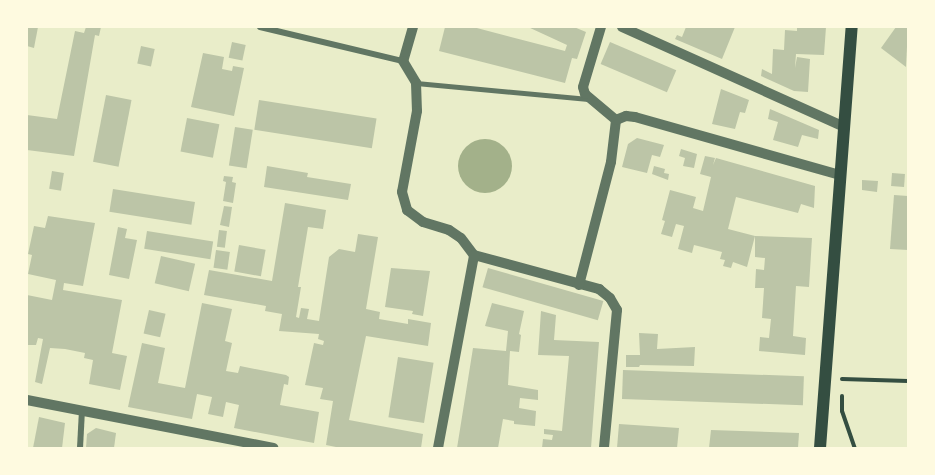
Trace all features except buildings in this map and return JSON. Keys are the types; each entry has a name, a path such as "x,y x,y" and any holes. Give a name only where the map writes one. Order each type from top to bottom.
{"main road":[{"path":"820,448 852,27"}],"street":[{"path":"260,27 403,61 416,83 417,111 402,192 407,210 423,222 449,230 461,238 474,255 599,289 610,298 617,310 604,448"},
{"path":"403,61 413,27"},
{"path":"601,27 583,87 585,94 616,120"},
{"path":"622,27 844,127"},
{"path":"416,83 590,99"},
{"path":"616,120 626,116 635,117 840,175"},
{"path":"579,285 611,162 616,120"},
{"path":"438,448 474,255"},
{"path":"27,400 273,448"},
{"path":"80,448 82,412"}],"path":[{"path":"855,448 842,411 842,377 908,381"}],"shaded area":[{"path":"485,139 495,141 504,147 510,156 512,166 510,176 504,185 495,191 485,193 475,191 466,185 460,176 458,166 460,156 466,147 475,141"}]}
